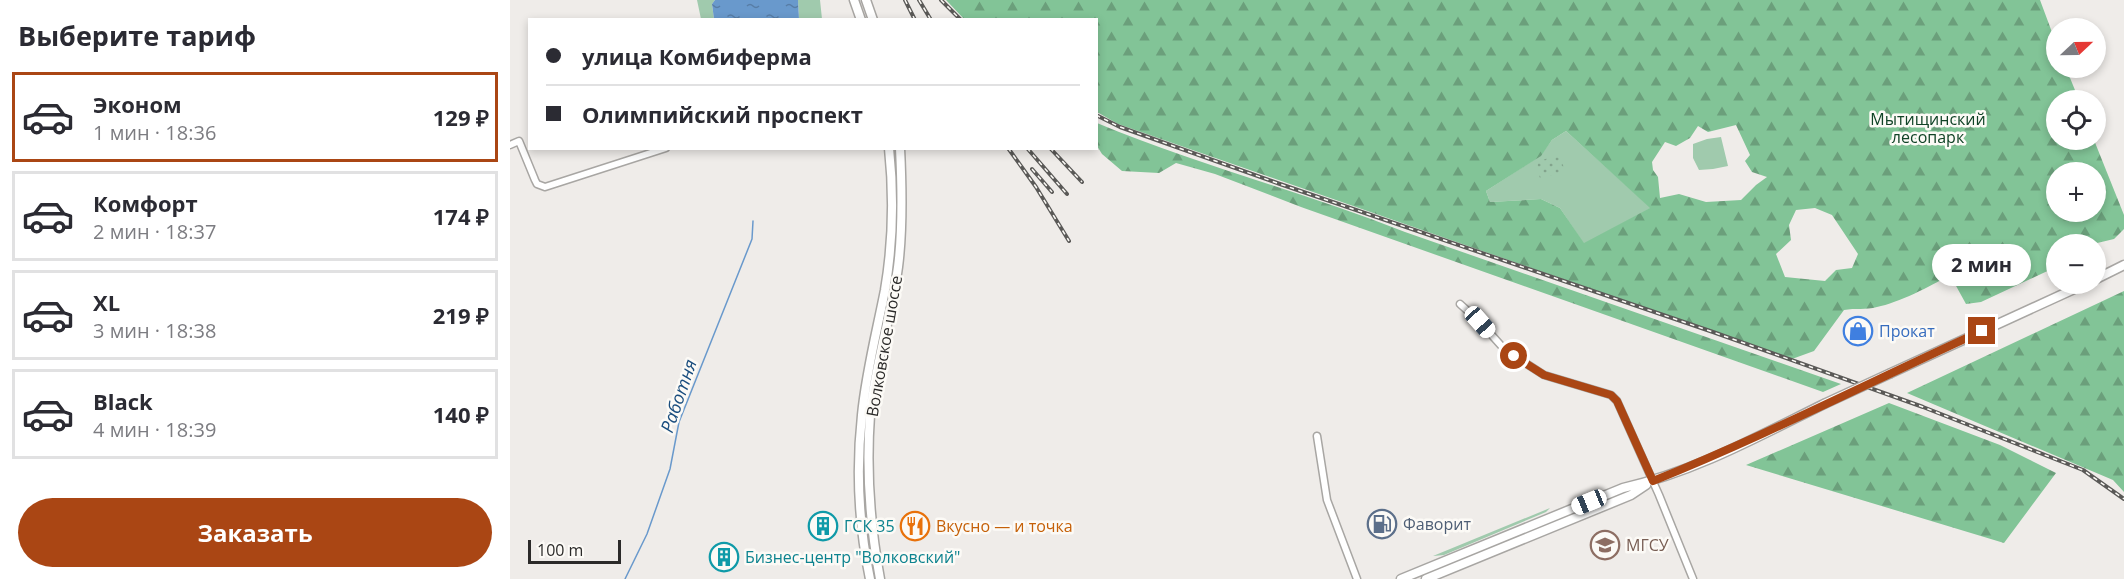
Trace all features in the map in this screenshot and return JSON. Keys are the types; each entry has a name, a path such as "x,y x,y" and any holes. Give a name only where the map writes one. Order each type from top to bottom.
{"main road":[{"path":"854,0 860,18"},
{"path":"866,0 872,18"},
{"name":"Волковское шоссе","path":"870,579 860,495 860,436 868,372 891,246 892,193 889,150"},
{"name":"Волковское шоссе","path":"880,579 870,508 869,443 873,392 898,267 901,232 900,150"},
{"path":"2106,274 2124,265"},
{"path":"1426,579 1630,495 1653,481 1736,447 2063,294"},
{"path":"1401,579 1623,488 1653,481"}],"street":[{"path":"510,145 519,141 537,184 544,187 660,150"},
{"path":"1460,304 1505,350 1544,375 1611,395 1617,401 1693,579"},
{"path":"1317,435 1327,500 1357,579"}],"green space":[{"path":"697,0 715,0 712,4 714,18 701,18"},
{"path":"798,0 820,0 822,18 799,18"},
{"name":"Мытищинский лесопарк","path":"946,0 2040,0 2047,18 2046,78 2070,78 2075,90 2046,90 2046,150 2098,150 2103,162 2046,162 2046,222 2106,222 2106,170 2124,215 2124,229 2114,239 2106,241 2106,234 2046,234 2046,272 1981,302 1966,304 1950,275 1895,302 1869,308 1844,310 1814,351 1792,359 1118,124 1098,113 1098,18 963,18","holes":["1736,125 1750,155 1745,161 1752,172 1767,177 1741,200 1706,202 1679,194 1660,198 1658,177 1653,170 1652,162 1665,142 1676,146 1690,138 1698,126 1708,132","1566,131 1650,208 1584,243 1560,208 1541,199 1490,202 1486,191 1541,156 1552,140","1815,208 1832,215 1858,254 1852,268 1836,270 1825,281 1785,277 1776,254 1791,240 1789,225 1796,210"]},
{"path":"1098,123 1173,152 1841,384 1823,392 1301,207 1215,174 1176,163 1159,173 1122,171 1098,148"},
{"path":"1566,131 1651,208 1584,244 1560,208 1541,199 1490,202 1486,191 1540,156 1552,140"},
{"path":"1721,137 1728,166 1699,170 1693,158 1693,144"},
{"path":"1558,154 1566,172 1540,178 1537,170 1538,162"},
{"path":"2124,291 2124,492 2113,480 1907,393"},
{"path":"1889,403 2000,445 2056,473 2004,543 1746,465"},
{"path":"1550,508 1546,512 1444,555 1433,556"}],"water":[{"path":"715,0 798,0 799,18 714,18 712,4"}],"waterway":[{"name":"Работня","path":"625,579 647,534 670,469 679,422 752,239 753,221"}],"railway":[{"path":"905,0 914,18"},
{"path":"919,0 930,18"},
{"path":"941,0 959,18"},
{"path":"1098,116 1120,127 1280,184 1713,332 1923,407 2083,470 2124,499"},
{"path":"1009,150 1036,187 1069,241"},
{"path":"1029,150 1067,194"},
{"path":"1052,150 1082,182"},
{"path":"1032,169 1052,192"}],"place":[{"name":"Прокат","path":"1858,331"},
{"name":"Фаворит","path":"1382,524"},
{"name":"ГСК 35","path":"823,526"},
{"name":"Вкусно — и точка","path":"915,526"},
{"name":"МГСУ","path":"1605,545"},
{"name":"Бизнес-центр \"Волковский\"","path":"724,557"}],"route":[{"path":"1514,356 1544,375 1611,395 1617,401 1653,481 1736,447 1982,331"}]}
